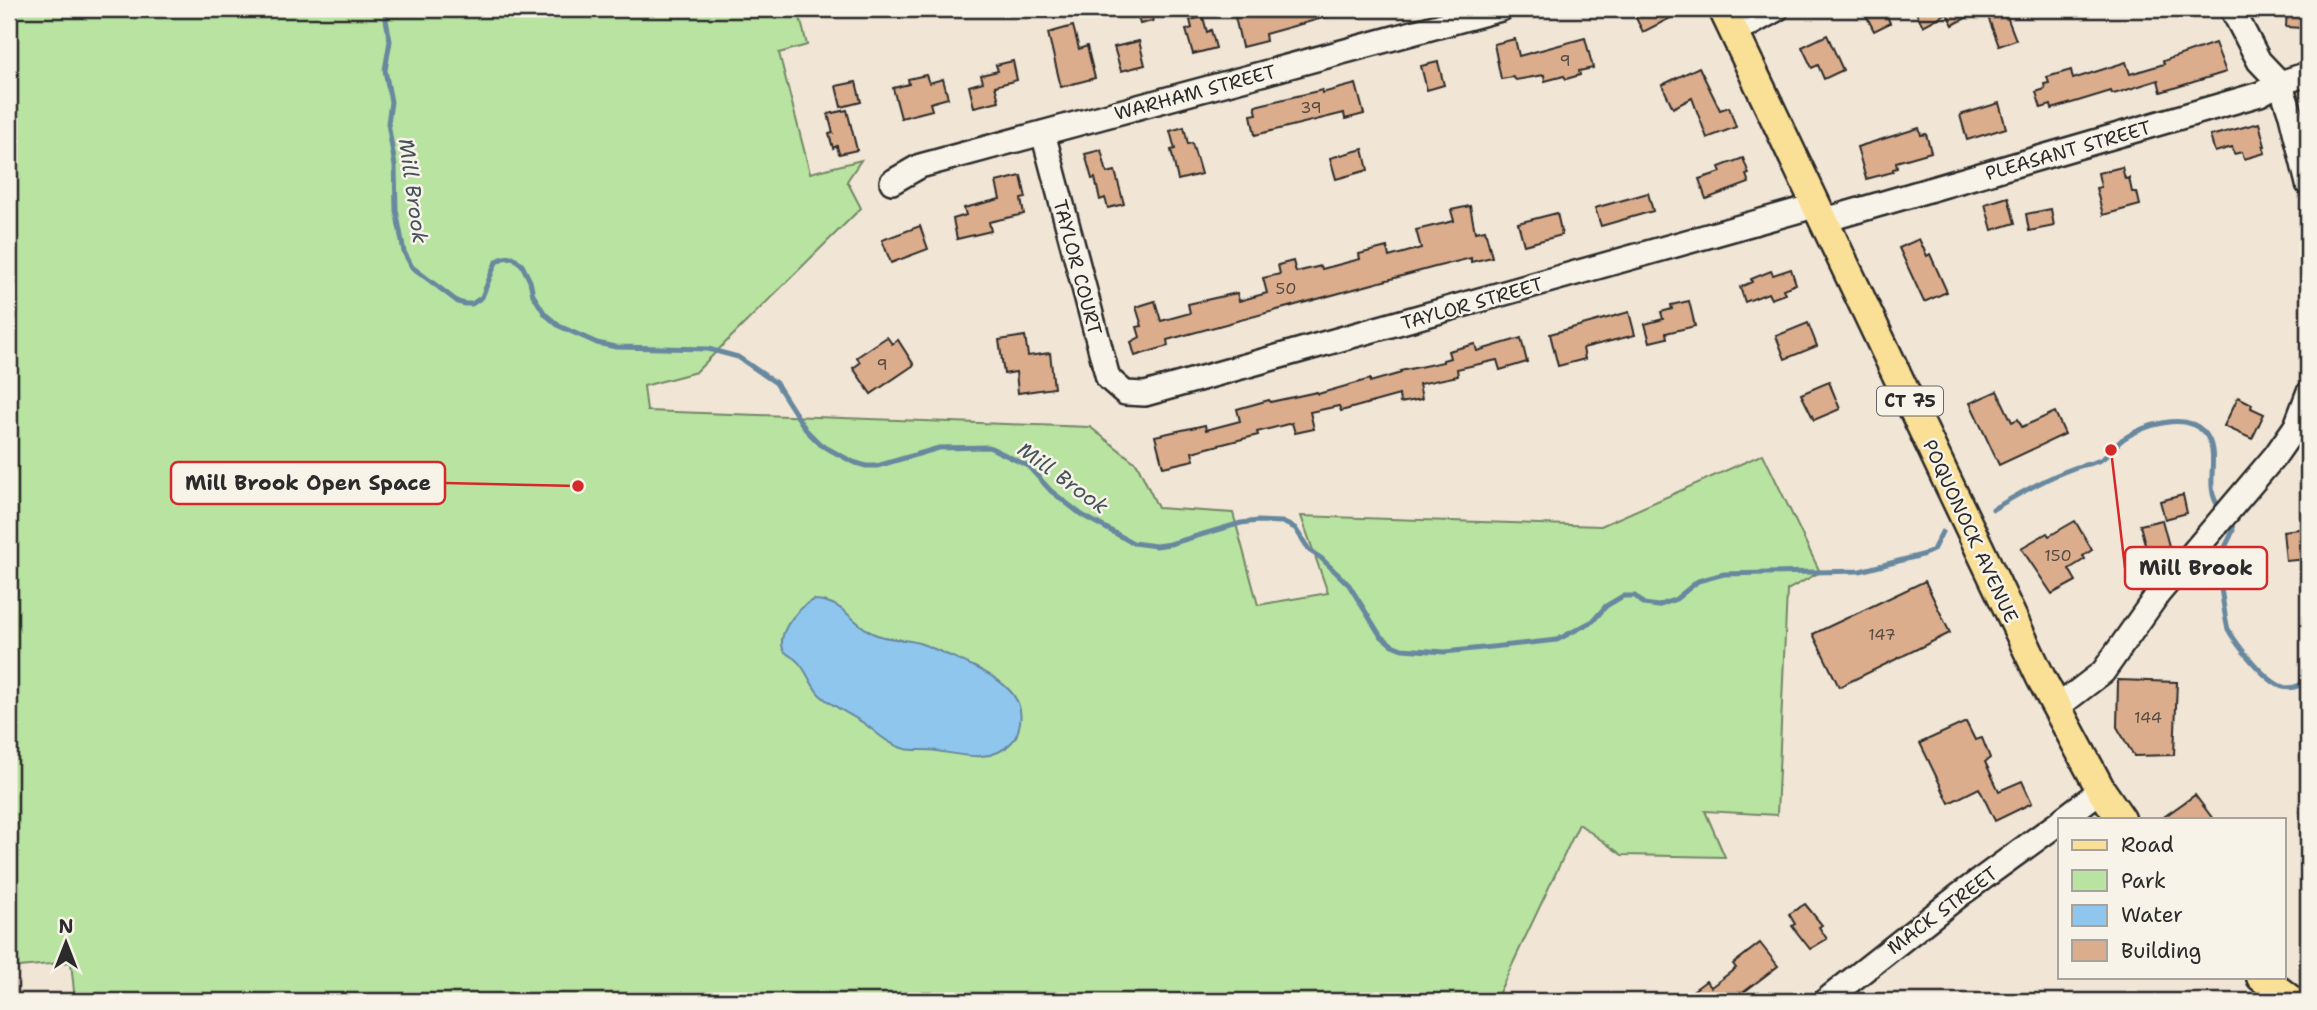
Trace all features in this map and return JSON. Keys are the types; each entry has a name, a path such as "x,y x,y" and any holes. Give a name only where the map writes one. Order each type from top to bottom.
{"main road":[{"name":"POQUONOCK AVENUE","path":"1730,20 2056,708 2101,790 2120,818"},
{"path":"2263,978 2292,1001"}],"street":[{"name":"WARHAM STREET","path":"892,181 920,166 1501,9"},
{"path":"1730,20 1777,9"},
{"path":"2232,9 2259,61 2280,83 2308,184"},
{"name":"PLEASANT STREET","path":"1822,212 2260,94 2280,83 2308,75"},
{"name":"TAYLOR COURT","path":"1043,133 1108,378 1125,393"},
{"name":"TAYLOR STREET","path":"1125,393 1145,394 1822,212"},
{"path":"2056,708 2103,672 2158,594 2276,456 2296,426 2308,394"},
{"name":"MACK STREET","path":"2064,818 2101,790"},
{"name":"MACK STREET","path":"1825,1001 1961,894 2058,822"}],"green space":[{"path":"9,9 798,9 807,45 779,53 810,173 861,160 847,181 861,208 696,372 644,386 647,411 1090,427 1137,464 1158,508 1233,513 1258,605 1328,593 1301,516 1601,526 1763,454 1820,572 1787,590 1777,815 1705,811 1725,857 1622,855 1579,824 1495,1001 75,1001 71,962 9,968"}],"water":[{"path":"814,600 832,604 872,633 923,644 996,679 1015,698 1020,709 1020,722 1014,740 1004,749 986,756 905,749 888,742 865,724 830,703 820,695 803,668 782,645 784,632 792,618"}],"building":[{"path":"1136,9 1150,9 1153,21 1140,24"},
{"path":"1269,9 1341,9 1341,13 1265,34 1266,41 1242,47 1235,17"},
{"path":"1639,9 1688,9 1643,32 1636,18 1642,15"},
{"path":"1884,9 1890,23 1874,31 1865,13"},
{"path":"1914,9 1982,9 1953,25 1947,13 1923,26"},
{"path":"2004,9 2016,40 1999,46 1987,14"},
{"path":"2287,9 2302,9 2301,28 2286,27"},
{"path":"1203,17 1207,32 1211,30 1216,48 1193,54 1186,30 1192,28 1190,20"},
{"path":"1073,26 1079,49 1087,46 1095,78 1061,87 1048,33"},
{"path":"1827,35 1843,70 1824,79 1818,65 1812,68 1802,47"},
{"path":"1585,38 1593,68 1579,71 1580,75 1545,81 1544,75 1516,80 1513,77 1501,79 1494,44 1515,39 1519,56"},
{"path":"1139,41 1145,65 1121,71 1114,47"},
{"path":"2215,43 2226,72 2161,92 2158,80 2052,109 2051,105 2041,108 2036,92 2045,89 2044,84 2049,83 2047,77 2071,70 2073,79 2126,62 2130,74 2164,64 2163,61"},
{"path":"1013,61 1017,80 995,86 999,101 974,107 969,86 983,82 981,75 998,71 996,65"},
{"path":"1438,62 1444,85 1427,90 1421,66"},
{"path":"1699,67 1720,110 1729,107 1736,127 1707,138 1692,98 1673,108 1662,85"},
{"path":"926,75 929,83 943,79 948,98 930,103 932,110 901,118 893,88 909,84 908,79"},
{"path":"856,82 861,102 841,107 836,86"},
{"path":"1356,84 1364,114 1345,119 1344,113 1255,135 1251,115 1257,114 1255,106"},
{"path":"1999,103 2006,128 1967,140 1960,115"},
{"path":"847,110 857,150 839,154 837,146 833,148 829,134 833,133 828,114"},
{"path":"2259,123 2265,153 2244,159 2242,152 2234,154 2232,147 2215,152 2210,136"},
{"path":"1184,127 1201,174 1178,180 1170,131"},
{"path":"1919,128 1921,135 1926,134 1931,152 1896,162 1897,168 1893,169 1893,172 1866,179 1857,147"},
{"path":"1363,149 1368,170 1336,179 1330,158"},
{"path":"1101,150 1107,173 1115,171 1124,204 1108,208 1105,198 1100,200 1085,154"},
{"path":"1743,158 1749,174 1746,175 1749,183 1706,199 1699,179 1721,172 1719,167"},
{"path":"2122,167 2125,179 2129,178 2132,192 2137,192 2140,205 2103,215 2096,188 2101,187 2098,173"},
{"path":"1021,176 1026,198 1021,199 1024,214 989,222 991,231 957,239 953,219 966,215 964,208 1000,199 996,182"},
{"path":"1648,193 1653,211 1601,226 1595,208"},
{"path":"2008,197 2015,223 1992,230 1985,204"},
{"path":"1470,206 1475,232 1485,230 1492,257 1471,262 1471,258 1435,267 1167,340 1168,346 1135,356 1131,342 1140,337 1137,327 1142,326 1136,307 1155,301 1161,321 1190,313 1188,304 1237,293 1239,301 1267,293 1263,278 1280,274 1278,265 1293,261 1296,272 1321,266 1322,269 1360,259 1359,254 1387,247 1389,257 1421,248 1416,230 1454,221 1451,210"},
{"path":"2051,209 2054,226 2029,231 2026,214"},
{"path":"1557,213 1562,235 1524,245 1518,223"},
{"path":"920,226 928,249 891,263 882,240"},
{"path":"1919,239 1927,256 1930,254 1947,292 1924,302 1899,248"},
{"path":"1791,269 1796,284 1783,289 1785,294 1771,299 1768,293 1745,302 1740,287 1752,282 1751,279 1771,271 1773,275"},
{"path":"1689,301 1695,326 1666,333 1667,338 1650,342 1645,324 1663,319 1661,312 1672,309 1671,305"},
{"path":"1629,312 1635,335 1583,348 1585,359 1558,366 1550,334"},
{"path":"1808,323 1817,346 1785,359 1776,336"},
{"path":"1025,336 1028,356 1050,353 1054,388 1018,393 1016,372 1004,374 999,340"},
{"path":"887,337 892,344 898,340 914,365 871,394 853,368 860,363 857,357"},
{"path":"1521,338 1527,362 1500,370 1497,360 1457,369 1458,376 1419,384 1422,399 1400,403 1399,395 1341,411 1339,406 1310,412 1314,429 1295,433 1292,423 1192,452 1194,460 1163,467 1155,436 1205,425 1206,430 1240,421 1237,409 1269,400 1270,402 1317,392 1318,394 1370,379 1370,382 1401,373 1400,371 1443,362 1450,358 1448,351 1475,344 1477,351"},
{"path":"1829,382 1840,409 1814,420 1801,394"},
{"path":"1997,391 2012,422 2018,419 2022,427 2055,412 2065,434 1999,465 1970,403"},
{"path":"2238,397 2264,414 2252,439 2224,426"},
{"path":"2183,495 2187,513 2165,519 2160,501"},
{"path":"2162,520 2169,546 2147,552 2140,525"},
{"path":"2075,521 2092,550 2083,556 2085,559 2069,569 2076,581 2052,594 2021,548"},
{"path":"2308,528 2308,559 2286,561 2283,531"},
{"path":"1925,581 1950,633 1839,687 1813,634"},
{"path":"2118,680 2177,682 2174,755 2134,756 2117,727"},
{"path":"1966,722 1975,740 1982,738 1990,758 1985,762 1999,791 2022,781 2032,803 1995,821 1979,788 1949,803 1920,743"},
{"path":"2195,795 2212,818 2162,818"},
{"path":"1805,904 1822,925 1819,927 1827,939 1810,949 1792,926 1795,924 1789,914"},
{"path":"1760,943 1778,966 1732,1001 1679,1001 1706,981 1711,987 1736,968 1733,964"}],"waterway":[{"name":"Mill Brook","path":"384,9 390,41 385,70 391,102 388,123 395,166 396,210 404,252 412,267 458,302 472,304 482,297 496,262 513,257 522,265 533,295 545,314 559,326 597,343 616,347 708,349 738,357 776,383 806,430 821,445 853,462 877,466 939,448 989,447 1028,466 1051,491 1082,515 1133,543 1156,546 1241,523 1282,522 1295,528 1310,551 1349,585 1380,635 1402,649 1445,652 1557,640 1593,621 1606,606 1623,596 1635,596 1644,604 1658,606 1676,599 1698,581 1724,574 1860,571 1933,550 1942,532"},
{"name":"Mill Brook","path":"1993,509 2053,477 2100,460 2131,434 2152,426 2175,422 2196,426 2209,440 2213,458 2213,495 2217,504"},
{"name":"Mill Brook","path":"2232,526 2233,530 2219,565 2228,629 2252,662 2276,684 2289,688 2308,681"}],"place":[{"name":"Mill Brook","path":"2111,450"},
{"name":"Mill Brook Open Space","path":"578,486"}]}
